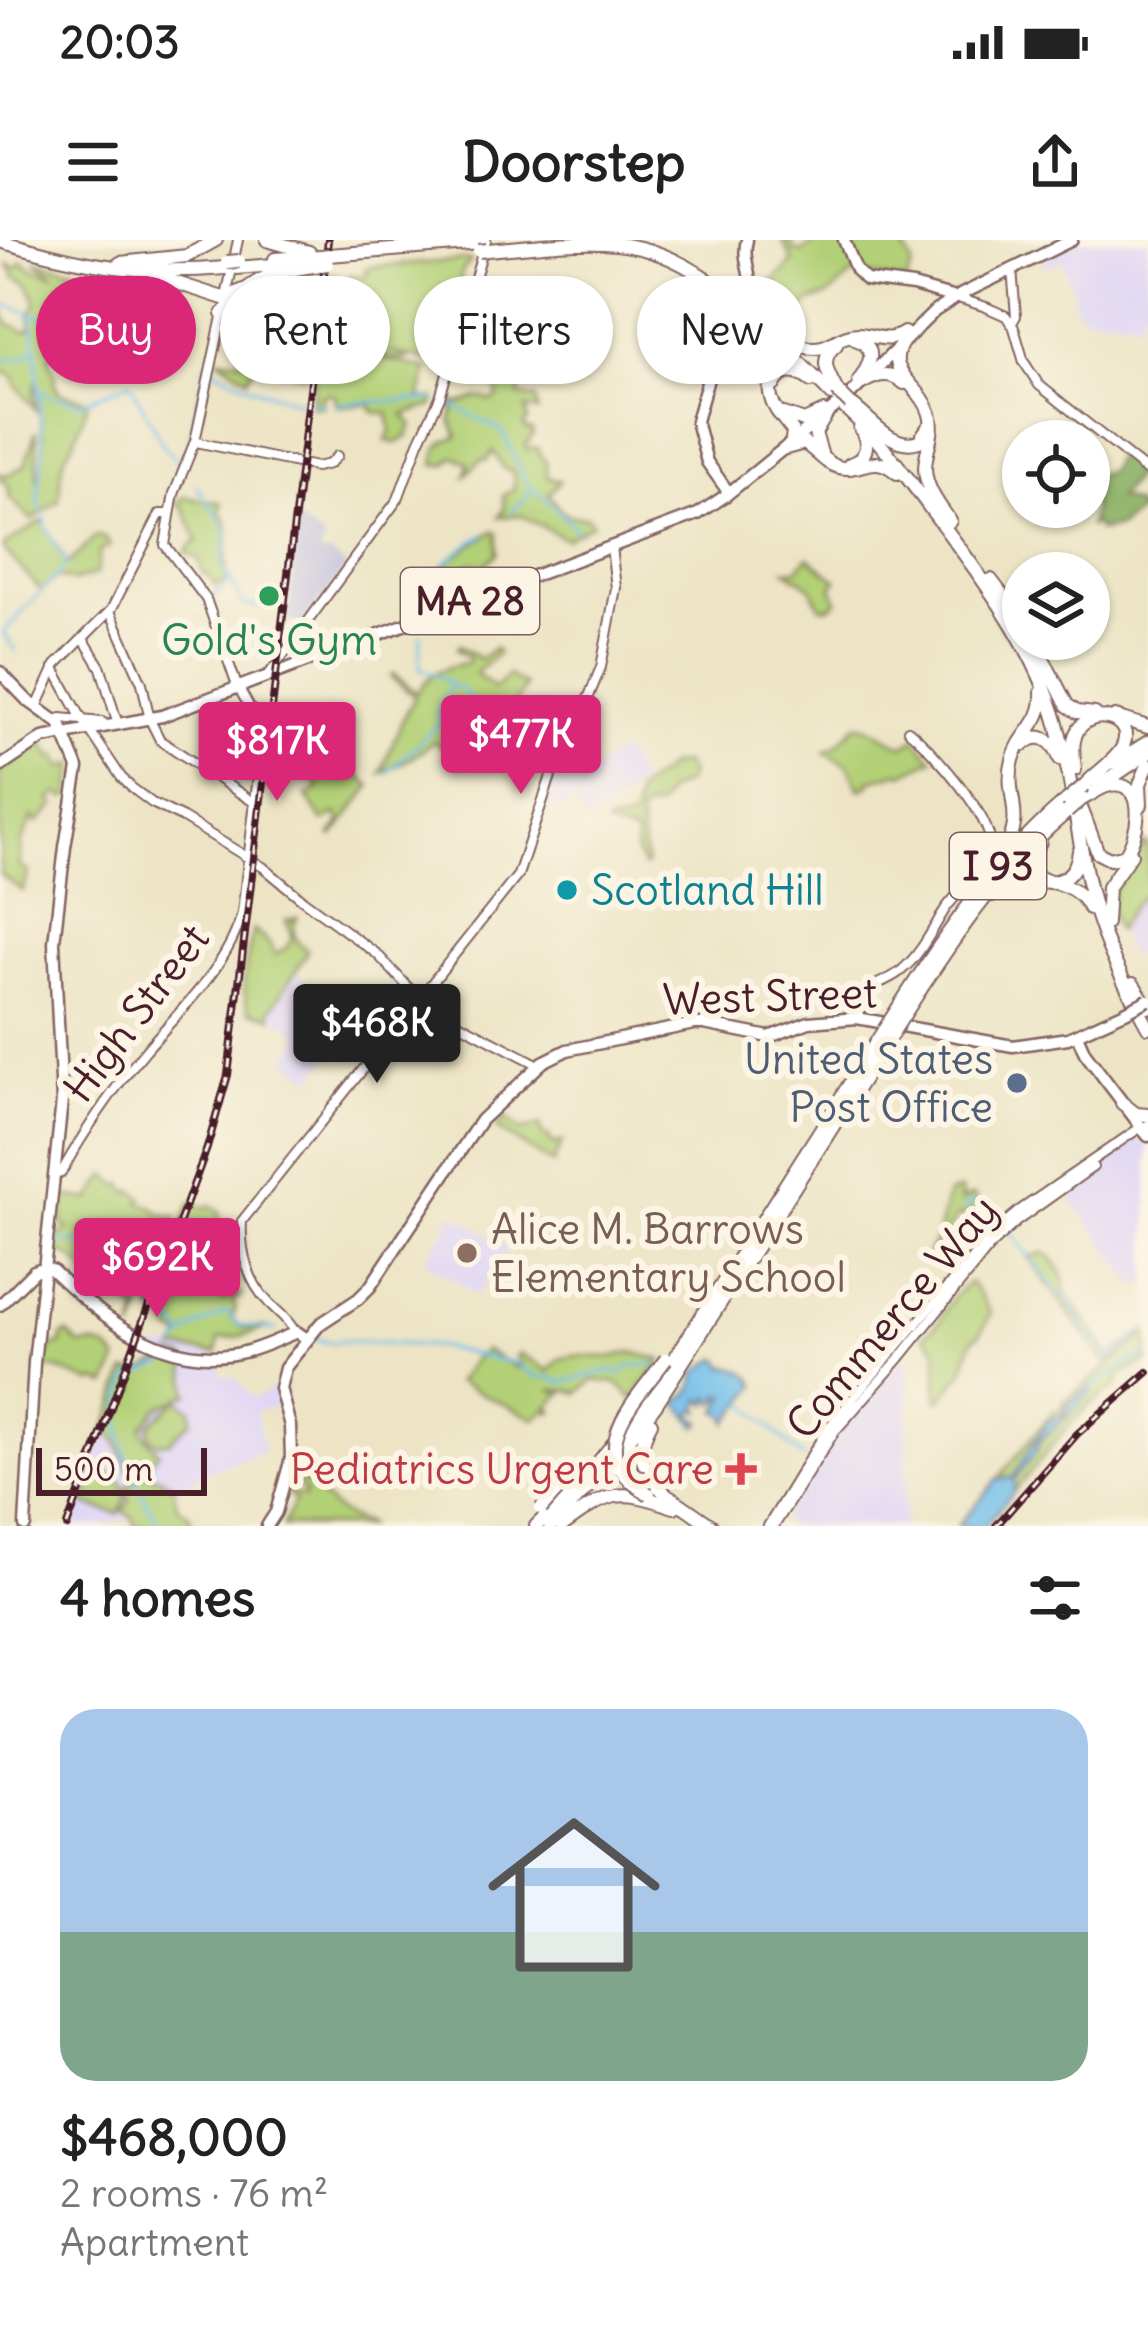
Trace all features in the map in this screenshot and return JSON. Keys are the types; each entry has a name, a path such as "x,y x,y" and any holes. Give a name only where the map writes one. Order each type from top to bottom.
{"highway":[{"path":"19,240 120,263 232,265"},
{"path":"120,263 187,256 216,240"},
{"path":"267,240 324,260"},
{"path":"138,271 368,259 520,240"},
{"path":"638,240 689,259 715,276"},
{"path":"0,241 70,261 138,271 220,297"},
{"path":"267,276 324,260 484,245 596,243 660,254 703,276"},
{"path":"202,293 220,314"},
{"path":"806,348 819,348 850,334 888,340 905,335"},
{"path":"905,335 896,360 931,416 926,477 963,542"},
{"path":"835,393 826,358 833,346 848,339 860,340 871,351 861,382"},
{"path":"806,365 900,458 1002,596"},
{"path":"825,413 809,420 789,417 774,399 774,383 794,372 835,393"},
{"path":"848,406 902,444 916,443 926,434 926,412 902,381 883,374 861,382"},
{"path":"772,384 774,407 794,432 786,446"},
{"path":"825,413 815,431 820,450 835,463 855,463 865,453 866,440 848,406"},
{"path":"848,406 1002,606"},
{"path":"786,446 806,443 823,460 840,467 871,462 889,466 946,529"},
{"path":"981,886 1013,834 1012,762 1042,706 1034,660"},
{"path":"1036,660 1077,797"},
{"path":"1037,660 1060,712 1106,923 1133,985 1148,1006"},
{"path":"1040,660 1071,709 1148,727"},
{"path":"1077,797 1073,746 1078,729 1093,718 1117,721 1124,731 1124,745 1077,797 1032,854 1033,869 1041,878 1056,881 1074,869 1079,855 1077,797"},
{"path":"1077,797 1043,812 1030,812 1017,799 1014,771 1022,746 1035,737 1055,745 1077,797 1096,852 1110,860 1125,855 1138,826 1133,794 1114,784 1077,797"},
{"name":"I 93","path":"898,1017 945,934 1019,843 1148,742"},
{"name":"I 93","path":"536,1526 576,1488 658,1385 968,917 1077,797 1148,753"},
{"path":"1106,923 1109,885 1139,835 1140,784 1148,765"},
{"path":"1078,826 1092,899 1114,964"},
{"path":"968,917 993,894 1015,883 1070,887 1085,899 1148,1027"},
{"name":"I 93","path":"550,1526 582,1495 656,1404 889,1031"},
{"path":"1122,1103 1136,1114 1143,1130"},
{"path":"670,1501 633,1484 621,1470 614,1444 620,1424 712,1301"},
{"path":"670,1501 648,1476 641,1447 694,1347"},
{"path":"525,1526 568,1479 590,1467 614,1465 642,1478 708,1526"},
{"path":"562,1526 610,1496 670,1501"}],"main road":[{"path":"747,240 744,253 750,276"},
{"path":"844,240 855,269 866,280 960,296"},
{"name":"MA 28","path":"0,767 35,741 86,724 112,726 150,719 698,514 861,382 922,315 1068,240"},
{"name":"MA 28","path":"960,296 1068,240"},
{"path":"707,384 696,423 707,462 729,493"},
{"path":"0,672 56,720 78,767 54,942 62,1090 33,1381 25,1526"},
{"name":"West Street","path":"267,1526 291,1458 280,1379 301,1336 368,1289 476,1125 534,1065 563,1052 704,1024 770,1037 809,1022 857,1018 1008,1046 1077,1035 1148,1006"},
{"path":"1088,1058 1090,1034 1101,1025"},
{"path":"1077,1035 1122,1103"},
{"path":"1058,1040 1088,1058"},
{"path":"0,1305 43,1267 124,1330 179,1352 238,1353 301,1336"}],"street":[{"path":"231,276 238,240"},
{"path":"270,674 394,506 439,400 484,245"},
{"path":"1012,269 1016,317 1012,323"},
{"path":"960,296 1001,313 1012,323 1026,365 1042,388 1148,472"},
{"path":"37,707 54,668 110,611 165,513 195,441 220,329"},
{"path":"195,441 316,467 337,456"},
{"path":"166,502 165,545 206,598 238,688"},
{"path":"301,1336 261,1294 246,1264 242,1223 520,871 555,764 601,667 616,588 611,548"},
{"path":"110,611 136,667 158,737 166,747 255,803"},
{"path":"83,638 101,666 112,726"},
{"path":"54,668 86,724 132,788 248,857 374,951 418,999 438,1013 534,1065"},
{"name":"High Street","path":"55,1174 61,1174 85,1132 144,1053 194,999 241,918 265,735 238,688"},
{"path":"56,720 86,724"},
{"path":"857,1018 863,993 909,964 990,848 985,821 950,771 908,730"},
{"path":"1122,1103 1133,1124 1143,1130"},
{"name":"Commerce Way","path":"771,1526 835,1431 995,1241 1143,1130"}],"shaded area":[{"path":"1078,240 1148,240 1148,308 1141,312 1141,321 1080,314 1061,260 1045,267 1041,258"},
{"path":"299,521 325,539 319,552 330,552 347,567 301,626 288,618"},
{"path":"622,750 641,782 597,817 587,823 573,801 560,812 547,799 559,761 582,778"},
{"path":"1148,893 1148,944 1130,956 1119,931 1133,906"},
{"path":"297,973 328,996 337,986 348,994 340,1005 351,1013 336,1032 344,1039 312,1079 287,1060 301,1036 271,1013"},
{"path":"1137,1140 1148,1145 1148,1279 1137,1288 1065,1191"},
{"name":"Alice M. Barrows Elementary School","path":"451,1214 508,1248 477,1295 425,1261"},
{"path":"156,1346 218,1357 222,1376 232,1375 254,1399 275,1387 282,1406 256,1411 264,1452 205,1471 137,1517 71,1526 116,1404 135,1376 153,1370"},
{"path":"902,1358 910,1365 904,1526 788,1526 782,1520 834,1434"}],"green space":[{"path":"782,240 795,240 791,247 802,252 818,240 905,240 902,244 913,264 906,282 854,273 828,296 806,306 806,276 779,276 793,262"},
{"path":"22,261 55,275 35,261 86,272 85,276 36,276 36,300 27,282 14,277 9,264 17,268"},
{"path":"471,261 461,276 414,276 414,357 390,352 390,276 365,276 370,267"},
{"path":"0,302 8,323 25,331 31,329 30,314 36,304 36,410 14,377 0,370"},
{"path":"390,361 414,366 414,384 424,384 420,398 435,399 432,406 404,415 412,424 407,437 397,443 386,441 391,431 388,414 373,412 370,404 336,406 335,395 330,393 321,396 322,406 311,406 314,384 390,384"},
{"path":"37,384 55,384 60,393 88,400 66,452 59,501 32,520 9,497 9,486 0,474 25,465 36,431 38,482 43,447"},
{"path":"498,384 520,384 520,396 536,399 538,411 526,409 524,425 533,434 525,447 539,449 547,477 560,481 549,494 563,513 587,517 592,524 565,539 521,515 499,517 505,508 503,496 514,489 513,471 504,469 493,451 466,475 469,463 454,456 446,465 435,464 440,445 458,436 451,420 454,410 447,402 497,398"},
{"path":"1119,453 1140,470 1118,498 1141,510 1119,527 1099,531 1110,528 1110,467"},
{"path":"184,497 222,503 228,580 216,586 203,574 199,559 186,553 198,541 177,503"},
{"path":"42,521 68,564 96,536 105,538 110,546 100,551 96,574 75,581 56,577 42,591 3,546"},
{"path":"493,531 497,554 483,567 487,578 481,585 478,564 469,564 466,573 450,580 451,589 428,592 424,574 432,574 435,580 452,558"},
{"path":"808,557 837,580 832,587 834,605 820,606 811,587 786,570 797,569"},
{"path":"459,645 480,659 494,648 498,653 476,673 494,689 508,675 525,686 514,705 506,737 500,737 503,760 486,764 494,745 485,742 481,732 469,730 451,753 433,741 381,773 415,697 391,677 393,674 417,693 438,672 467,663 469,658 457,649"},
{"path":"857,724 903,746 915,738 933,759 902,774 868,781 870,785 860,789 848,765 825,752"},
{"path":"43,741 62,767 75,764 70,796 59,793 51,798 55,806 37,823 33,817 22,841 20,867 29,872 23,891 0,875 0,771"},
{"path":"337,757 371,786 333,837 341,822 336,814 323,821 307,796 319,788 311,774"},
{"path":"683,763 690,774 686,783 667,792 658,807 639,815 644,867 635,852 636,835 606,826 633,820 637,790 668,766"},
{"path":"1145,843 1148,892 1117,930 1113,894"},
{"path":"297,918 295,936 306,955 270,1011 272,1017 250,1011 244,982 253,930 275,955 292,938 286,920"},
{"path":"504,1117 521,1131 540,1125 542,1135 552,1144 562,1142 553,1164 497,1129"},
{"path":"107,1175 143,1198 140,1203 177,1217 133,1333 138,1311 101,1286 97,1288 71,1257 48,1250 51,1233 62,1234 69,1228 62,1224 65,1196 90,1200"},
{"path":"961,1190 961,1201 973,1195 977,1205 957,1217 927,1255 938,1236 948,1194"},
{"path":"190,1203 219,1210 220,1227 226,1227 229,1267 238,1283 224,1299 243,1294 232,1302 236,1307 232,1319 244,1328 268,1327 219,1339 217,1353 175,1349 182,1338 171,1331 164,1313 152,1310"},
{"path":"1044,1253 1057,1264 1065,1292 1110,1355 1142,1335 1105,1362 1028,1257"},
{"path":"970,1282 991,1314 973,1339 963,1372 937,1400 937,1350 924,1335"},
{"path":"67,1333 80,1345 102,1346 118,1360 108,1385 54,1368 39,1370"},
{"path":"1148,1334 1148,1361 1120,1375 1116,1387 1074,1421 1014,1491 1007,1477 997,1480 1054,1411 1064,1415 1063,1403"},
{"path":"485,1350 517,1368 520,1353 549,1371 560,1359 573,1356 611,1357 631,1352 662,1360 633,1399 617,1383 594,1380 578,1393 551,1390 562,1393 548,1407 553,1412 547,1408 535,1419 457,1382"},
{"path":"173,1354 185,1358 189,1394 158,1408 142,1427 159,1452 142,1473 173,1486 177,1506 189,1515 192,1526 135,1526 133,1517 123,1511 129,1503 128,1486 139,1476 130,1473 115,1438 105,1433 126,1372 141,1372 168,1361"},
{"path":"181,1397 191,1409 192,1420 168,1442 157,1443 149,1436 149,1425"},
{"path":"300,1468 330,1504 369,1526 283,1526 295,1500 286,1490 304,1497 305,1491 289,1480 290,1475 306,1484"},
{"path":"98,1472 114,1476 123,1486 125,1499 118,1514 84,1502"}],"water":[{"path":"718,1358 724,1367 748,1374 756,1387 728,1422 718,1411 726,1395 714,1403 710,1396 708,1404 701,1399 701,1411 691,1414 702,1422 697,1426 677,1402 692,1390 697,1372"},
{"path":"1092,1387 1065,1419 1040,1440 1014,1480 1014,1491 985,1526 957,1526 997,1480 1012,1478 1048,1421 1065,1415 1068,1404"}],"waterway":[{"path":"0,303 36,314"},
{"path":"31,313 43,451 38,500 43,513"},
{"path":"0,361 25,357 36,348"},
{"path":"204,372 206,365 259,390 305,403"},
{"path":"38,390 81,403 130,382 163,445 178,463 189,442"},
{"path":"191,436 202,383"},
{"path":"336,404 434,399"},
{"path":"444,401 502,431 530,489 512,511"},
{"path":"311,404 323,405"},
{"path":"197,486 204,496"},
{"path":"531,490 578,531"},
{"path":"207,500 227,530 223,567 243,604 258,607"},
{"path":"42,591 67,564 45,526 46,517"},
{"path":"423,614 443,567 484,535"},
{"path":"211,599 228,579"},
{"path":"16,650 3,633 39,594"},
{"path":"387,773 442,720 439,707 451,686 420,668 421,635"},
{"path":"453,686 468,696 480,726 493,737 491,754"},
{"path":"964,1210 978,1201 999,1222"},
{"path":"1011,1233 1059,1295 1068,1297 1084,1329 1108,1359 1148,1328"},
{"path":"51,1241 102,1245 148,1284 144,1302"},
{"path":"151,1307 163,1308 182,1334"},
{"path":"176,1347 192,1330 228,1312 238,1325 276,1330"},
{"path":"314,1339 435,1346 515,1363 537,1377 561,1383 656,1363"},
{"path":"1091,1388 1148,1354"},
{"path":"161,1526 125,1453 121,1406 129,1378 176,1355"},
{"path":"745,1403 803,1458"}],"railway":[{"path":"67,1526 207,1148 228,1075 328,240"},
{"path":"996,1526 1077,1434 1148,1372"}],"place":[{"name":"Gold's Gym","path":"269,596"},
{"name":"Scotland Hill","path":"567,890"},
{"name":"United States Post Office","path":"1017,1083"},
{"name":"Alice M. Barrows Elementary School","path":"467,1253"},
{"name":"Pediatrics Urgent Care","path":"741,1469"}]}
